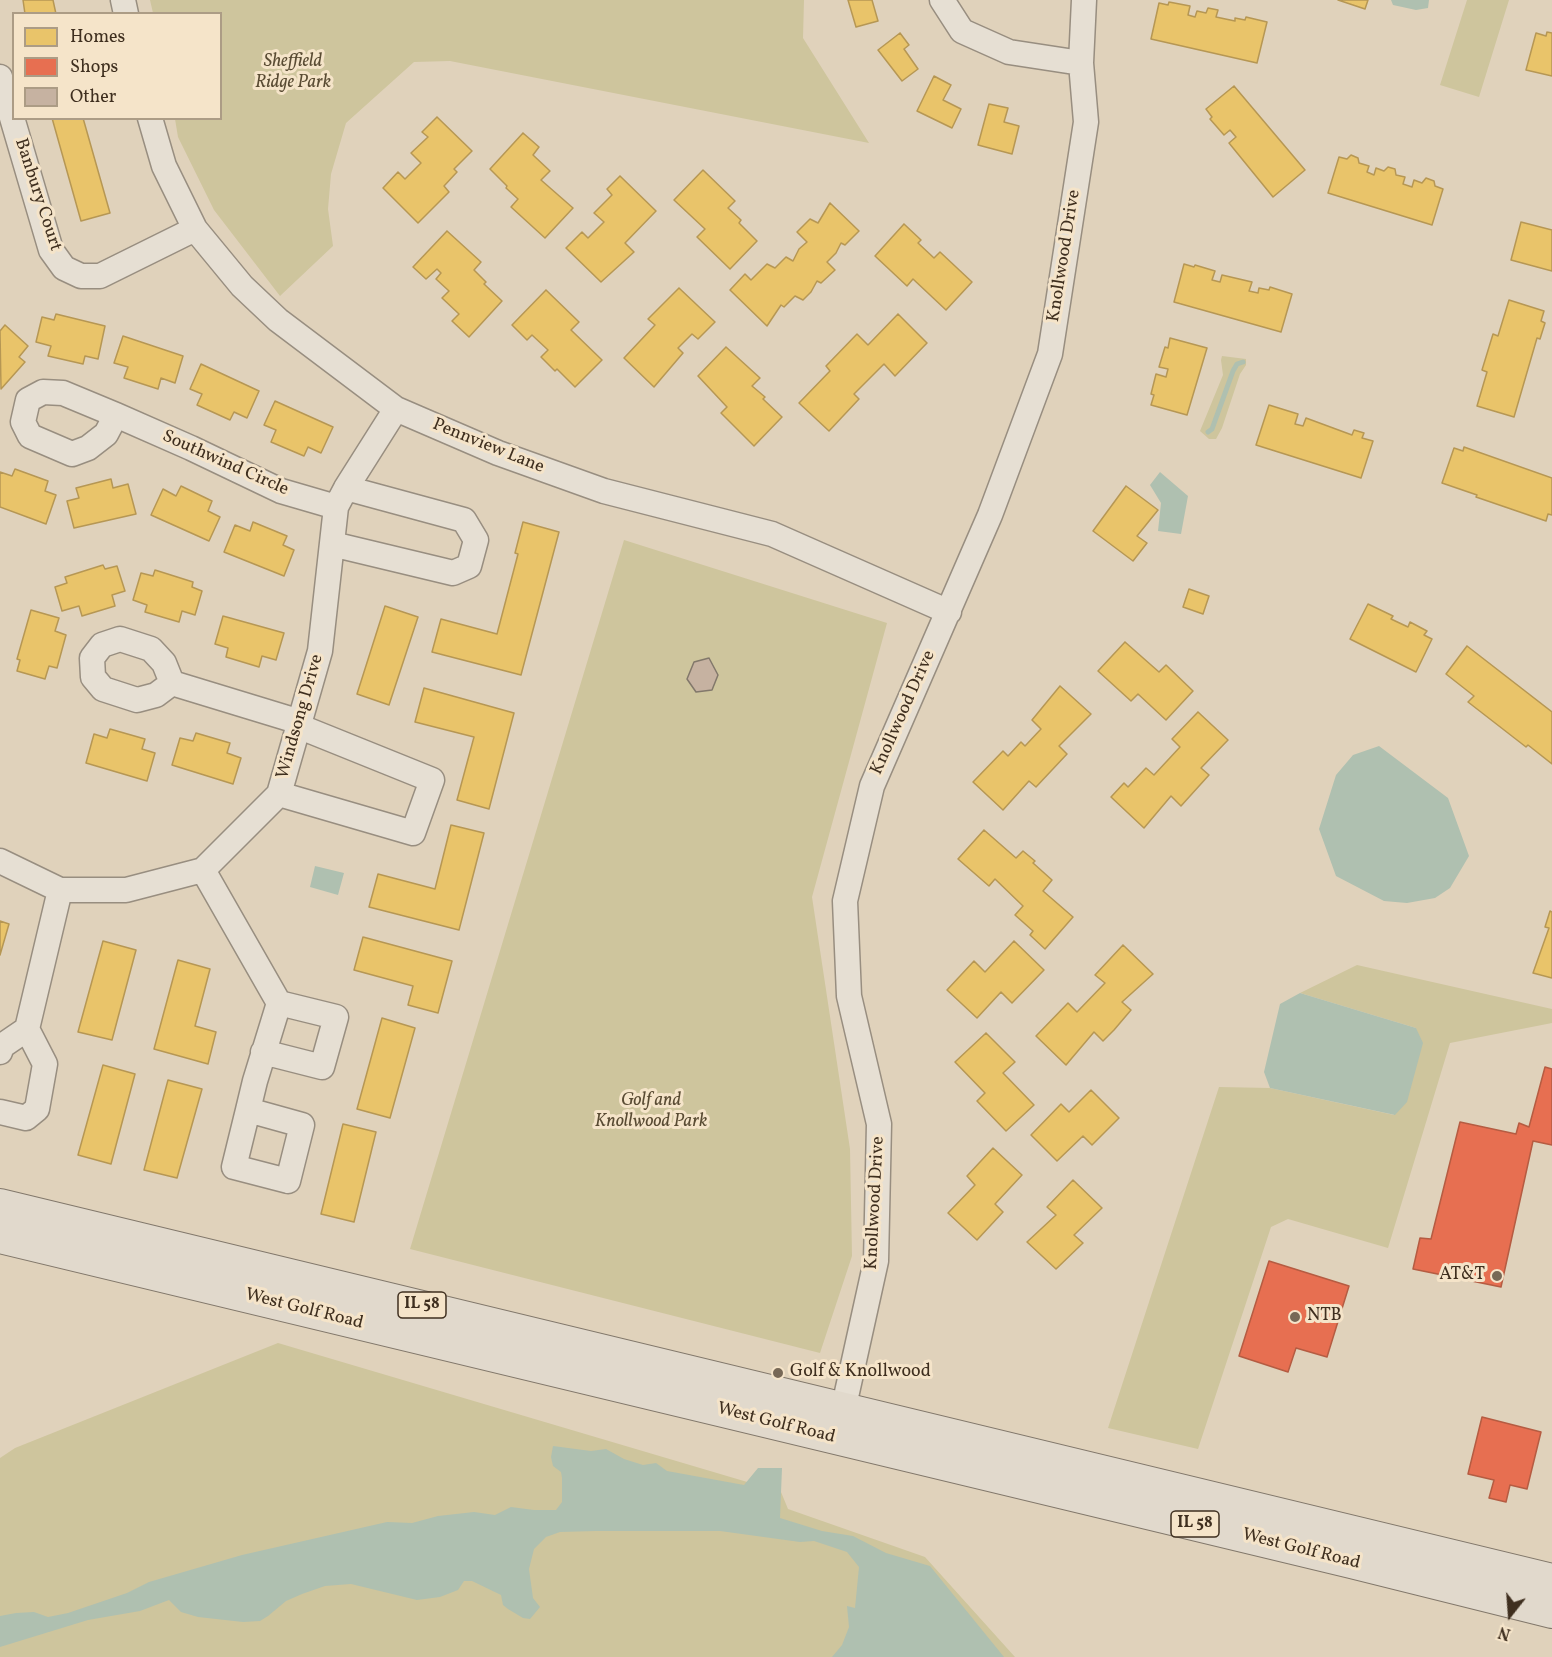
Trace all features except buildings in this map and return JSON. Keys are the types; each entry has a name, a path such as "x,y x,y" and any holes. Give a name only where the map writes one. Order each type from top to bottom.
{"main road":[{"name":"West Golf Road","path":"0,1205 1552,1580"},
{"name":"West Golf Road","path":"0,1237 1552,1612"}],"street":[{"path":"942,0 962,31 1009,52 1081,63"},
{"name":"Knollwood Drive","path":"836,1439 876,1261 879,1124 849,996 845,901 872,786 990,515 1050,354 1086,122 1081,63 1084,0"},
{"name":"Banbury Court","path":"1,83 12,120"},
{"name":"Banbury Court","path":"12,120 51,250 64,268 81,276 100,276 195,229"},
{"name":"Pennview Lane","path":"151,120 164,166 195,229 242,286 278,320 396,409 498,453 604,490 772,534 949,612"},
{"name":"Windsong Drive","path":"203,870 279,794 320,651 332,544 341,498 396,409"},
{"name":"Southwind Circle","path":"116,415 191,448 281,492 341,498 464,520 476,540 469,566 453,573 332,544"},
{"path":"171,683 299,724 432,780 413,833 279,794"},
{"path":"0,861 60,890 126,890 203,870 279,1003 336,1017 322,1067 263,1052"},
{"path":"0,1112 26,1119 37,1109 45,1064 27,1029 60,890"},
{"path":"248,1110 279,1003"},
{"path":"0,1052 2,1046 27,1029"}],"green space":[{"name":"Sheffield Ridge Park","path":"150,0 804,0 803,38 869,143 450,61 414,62 346,123 331,174 328,209 333,246 280,296 214,210 178,137 175,120 222,120 222,12 153,12"},
{"path":"1467,0 1509,0 1479,97 1440,85"},
{"path":"1222,356 1246,359 1246,365 1240,374 1222,428 1216,439 1209,439 1200,431 1223,375"},
{"name":"Golf and Knollwood Park","path":"624,540 887,623 812,897 850,1149 852,1256 820,1353 410,1249"},
{"path":"1357,965 1552,1009 1552,1023 1450,1043 1388,1248 1288,1219 1271,1227 1198,1449 1108,1428 1219,1087 1270,1088 1394,1115 1416,1028 1300,993"},
{"path":"278,1343 781,1492 788,1509 925,1557 1015,1657 0,1657 0,1458 15,1448"}],"shaded area":[{"path":"1391,0 1429,0 1428,8 1416,10 1393,5"},
{"path":"1160,472 1188,496 1181,534 1158,531 1161,503 1150,485"},
{"path":"1379,746 1448,798 1469,856 1450,888 1435,898 1407,903 1384,901 1336,876 1319,829 1336,775 1353,755"},
{"path":"315,866 344,873 338,895 310,887"},
{"path":"1300,993 1416,1028 1423,1043 1407,1102 1395,1115 1270,1088 1264,1072 1280,1004"},
{"path":"553,1446 591,1451 606,1449 624,1459 643,1465 656,1463 667,1471 744,1485 758,1468 782,1468 780,1518 822,1531 853,1536 886,1553 930,1566 1004,1657 832,1657 842,1645 849,1627 847,1606 855,1608 859,1567 847,1552 814,1541 800,1542 720,1531 560,1532 546,1537 534,1549 529,1569 533,1598 540,1607 530,1619 523,1618 503,1605 501,1595 472,1581 464,1581 458,1590 440,1597 417,1600 351,1584 325,1586 302,1594 286,1601 260,1621 243,1622 198,1617 181,1612 169,1600 140,1611 88,1620 0,1647 0,1616 34,1612 48,1617 68,1613 127,1593 149,1582 242,1555 387,1522 412,1523 438,1516 474,1512 495,1515 511,1507 556,1510 562,1502 562,1478 561,1472 553,1466 551,1457"}],"waterway":[{"path":"1208,432 1212,429 1233,371 1237,364 1243,362"}],"place":[{"name":"AT&T","path":"1497,1276"},
{"name":"NTB","path":"1295,1317"},
{"name":"Golf & Knollwood","path":"778,1373"}]}
